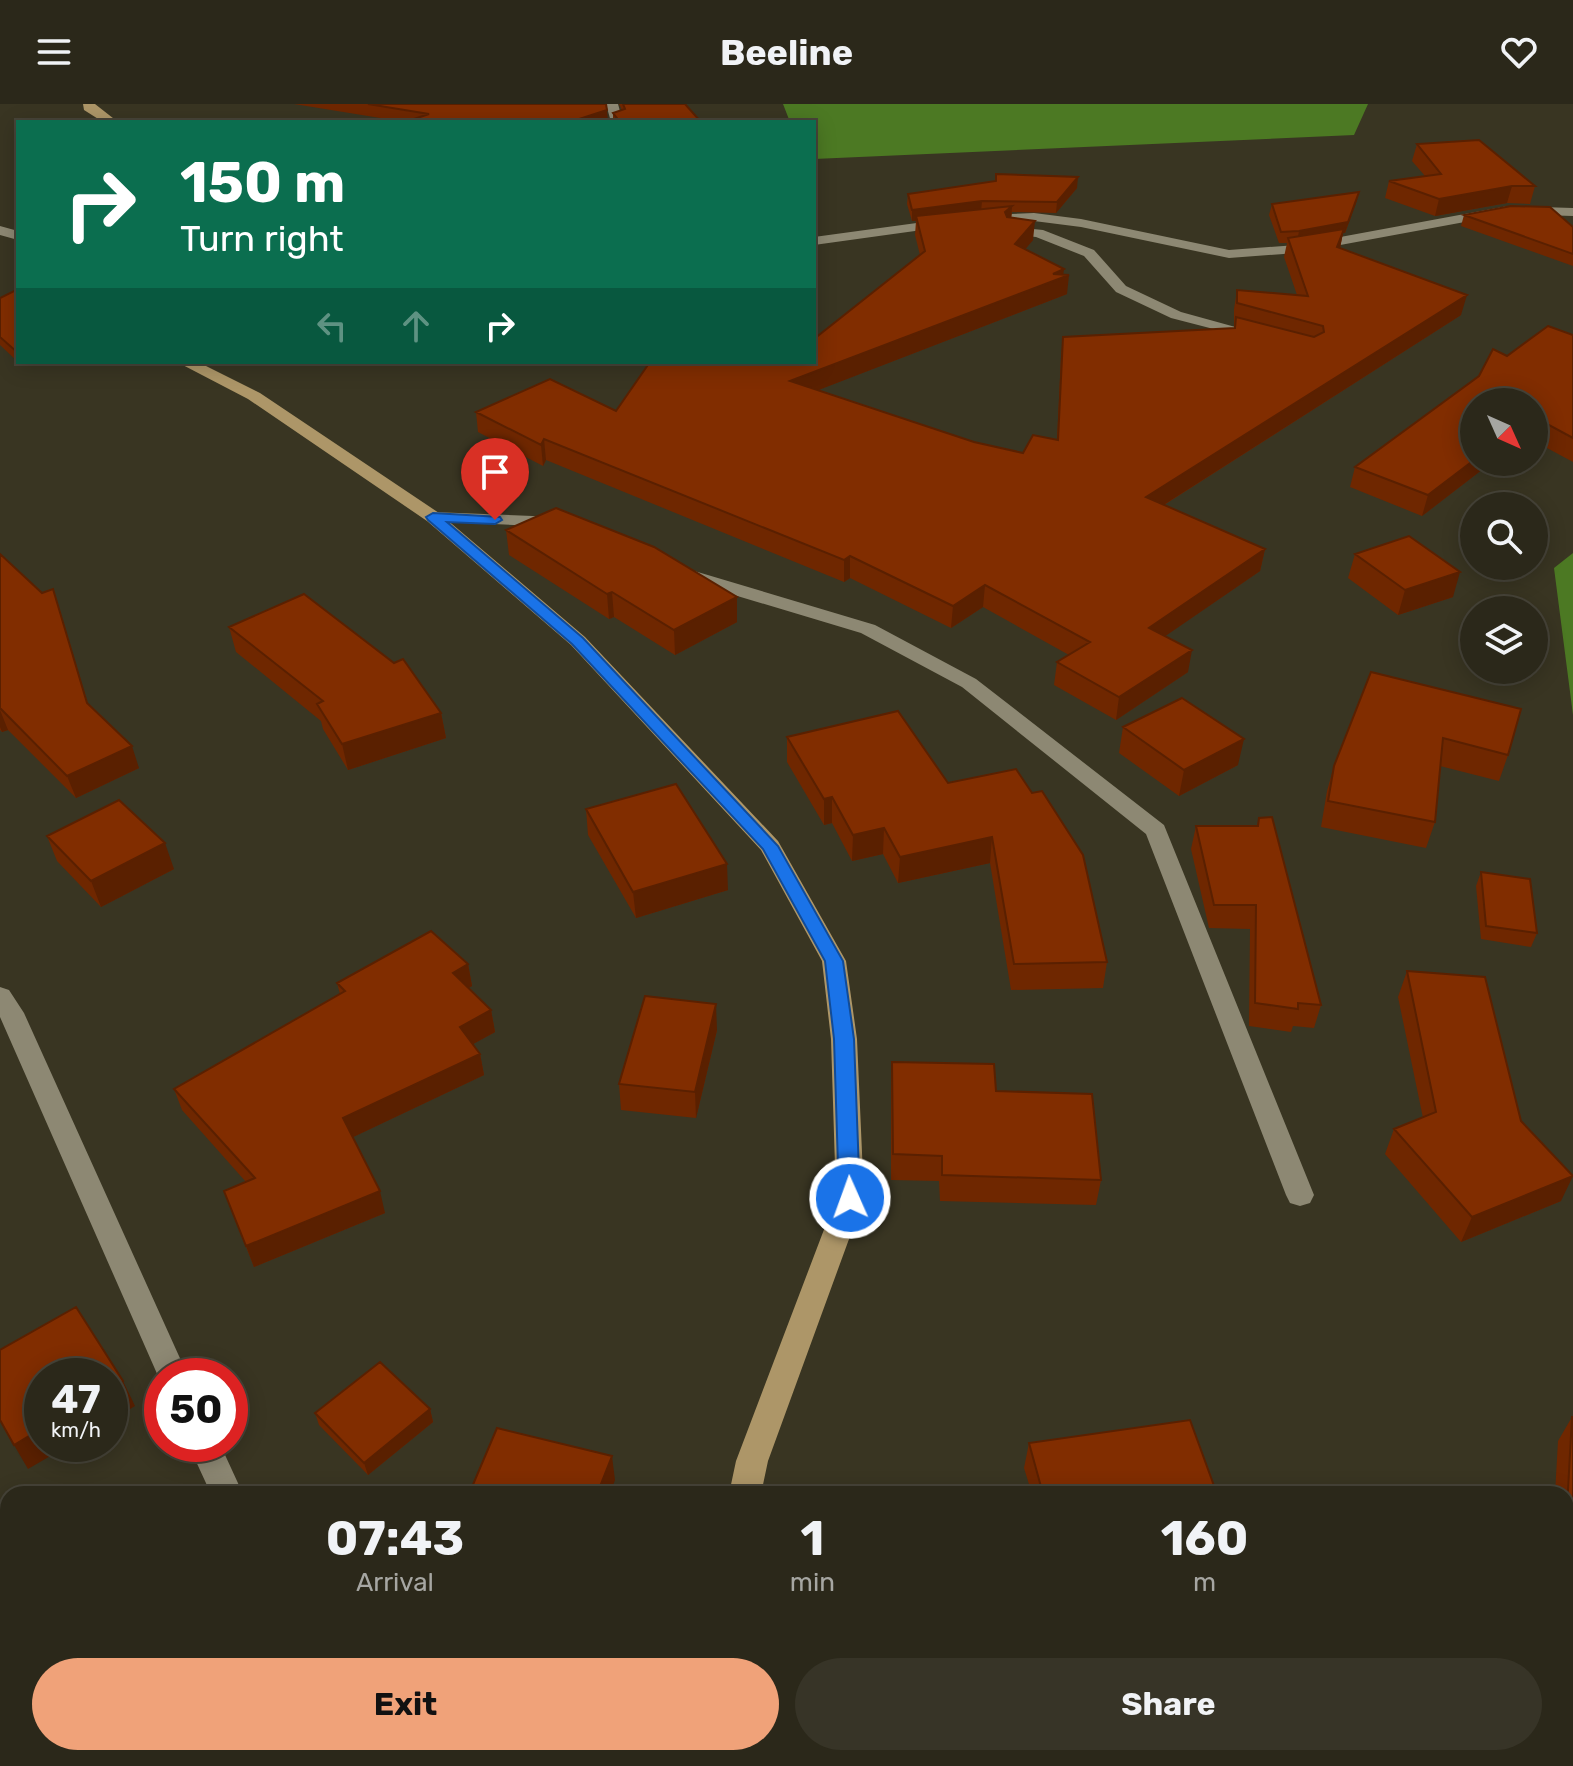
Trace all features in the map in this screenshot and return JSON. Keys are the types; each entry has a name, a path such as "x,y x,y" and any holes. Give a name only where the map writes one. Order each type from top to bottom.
{"main road":[{"path":"89,104 88,107 109,120"},
{"path":"189,364 254,396 433,517 578,641 770,846 834,961 844,1039 850,1198 752,1461 747,1486"}],"street":[{"path":"816,241 962,221 1034,217 1081,223 1229,254 1297,249 1508,210 1573,212"},
{"path":"931,225 1038,233 1089,253 1121,289 1176,315 1280,342"},
{"path":"433,517 557,522 571,528"},
{"path":"669,567 711,584 868,629 969,683 1156,830 1300,1195"},
{"path":"0,996 17,1027 165,1358"},
{"path":"212,1462 223,1486"}],"green space":[{"path":"783,104 1368,104 1354,135 816,159 816,120 789,120"},
{"path":"1573,553 1573,715 1554,568"}],"building":[{"path":"368,104 606,104 607,110 576,120 411,120 429,114"},
{"path":"623,104 685,104 699,120 618,120 613,113 625,109"},
{"path":"1479,140 1535,186 1512,186 1439,199 1389,181 1441,174 1417,144"},
{"path":"996,174 1078,177 1057,202 982,201 912,210 908,194 996,181"},
{"path":"1359,192 1348,222 1299,231 1281,232 1272,204"},
{"path":"1012,206 1005,212 1007,217 1035,221 1015,244 1064,269 1053,274 1069,275 790,381 974,442 1023,453 1033,435 1058,440 1063,337 1235,328 1236,317 1314,337 1324,332 1323,326 1237,303 1237,290 1308,296 1288,238 1344,229 1337,247 1467,295 1146,497 1265,549 1149,628 1192,650 1119,697 1057,662 1090,642 985,585 953,606 850,556 844,560 544,439 541,445 476,412 550,379 616,411 649,364 816,364 816,337 925,251 916,216"},
{"path":"1511,206 1550,207 1573,227 1573,254 1464,215"},
{"path":"16,290 16,351 0,337 0,298"},
{"path":"1548,326 1573,335 1573,438 1548,425 1548,388 1463,388 1479,376 1493,349 1507,356"},
{"path":"1460,390 1460,471 1428,495 1355,467"},
{"path":"556,508 654,547 737,597 674,630 612,592 607,594 506,530"},
{"path":"1409,536 1460,572 1405,590 1355,554"},
{"path":"0,554 42,593 53,589 87,703 132,746 67,776 0,708"},
{"path":"304,594 394,663 403,659 441,713 342,744 317,704 323,701 229,627"},
{"path":"1371,672 1521,709 1508,755 1443,738 1435,822 1328,801 1334,766"},
{"path":"1182,698 1244,739 1184,770 1123,727"},
{"path":"898,711 948,783 1016,769 1032,793 1042,791 1083,855 1107,962 1014,964 992,837 900,857 884,828 853,835 832,797 824,799 787,737"},
{"path":"676,784 727,864 633,892 586,809"},
{"path":"119,800 165,843 91,881 47,836"},
{"path":"1272,817 1321,1005 1298,1003 1298,1009 1255,1003 1256,905 1214,905 1196,826 1258,826 1259,818"},
{"path":"1481,872 1530,879 1537,933 1486,926"},
{"path":"431,931 468,964 453,973 491,1010 460,1027 480,1054 343,1118 380,1191 246,1246 224,1191 255,1178 174,1089 345,991 337,983"},
{"path":"1407,971 1485,977 1521,1121 1573,1176 1472,1217 1394,1129 1436,1112"},
{"path":"645,996 716,1004 695,1092 619,1084"},
{"path":"892,1062 994,1064 996,1091 1092,1094 1101,1180 942,1175 942,1156 893,1154"},
{"path":"76,1307 108,1358 24,1358 24,1439 14,1445 0,1420 0,1350"},
{"path":"380,1362 430,1409 364,1463 315,1413"},
{"path":"1572,1417 1573,1417 1573,1486 1568,1486"},
{"path":"1190,1420 1214,1486 1041,1486 1029,1443"},
{"path":"497,1428 612,1456 600,1486 472,1486"}],"route":[{"path":"495,520 433,517 578,641 770,846 834,961 844,1039 850,1198"}]}
